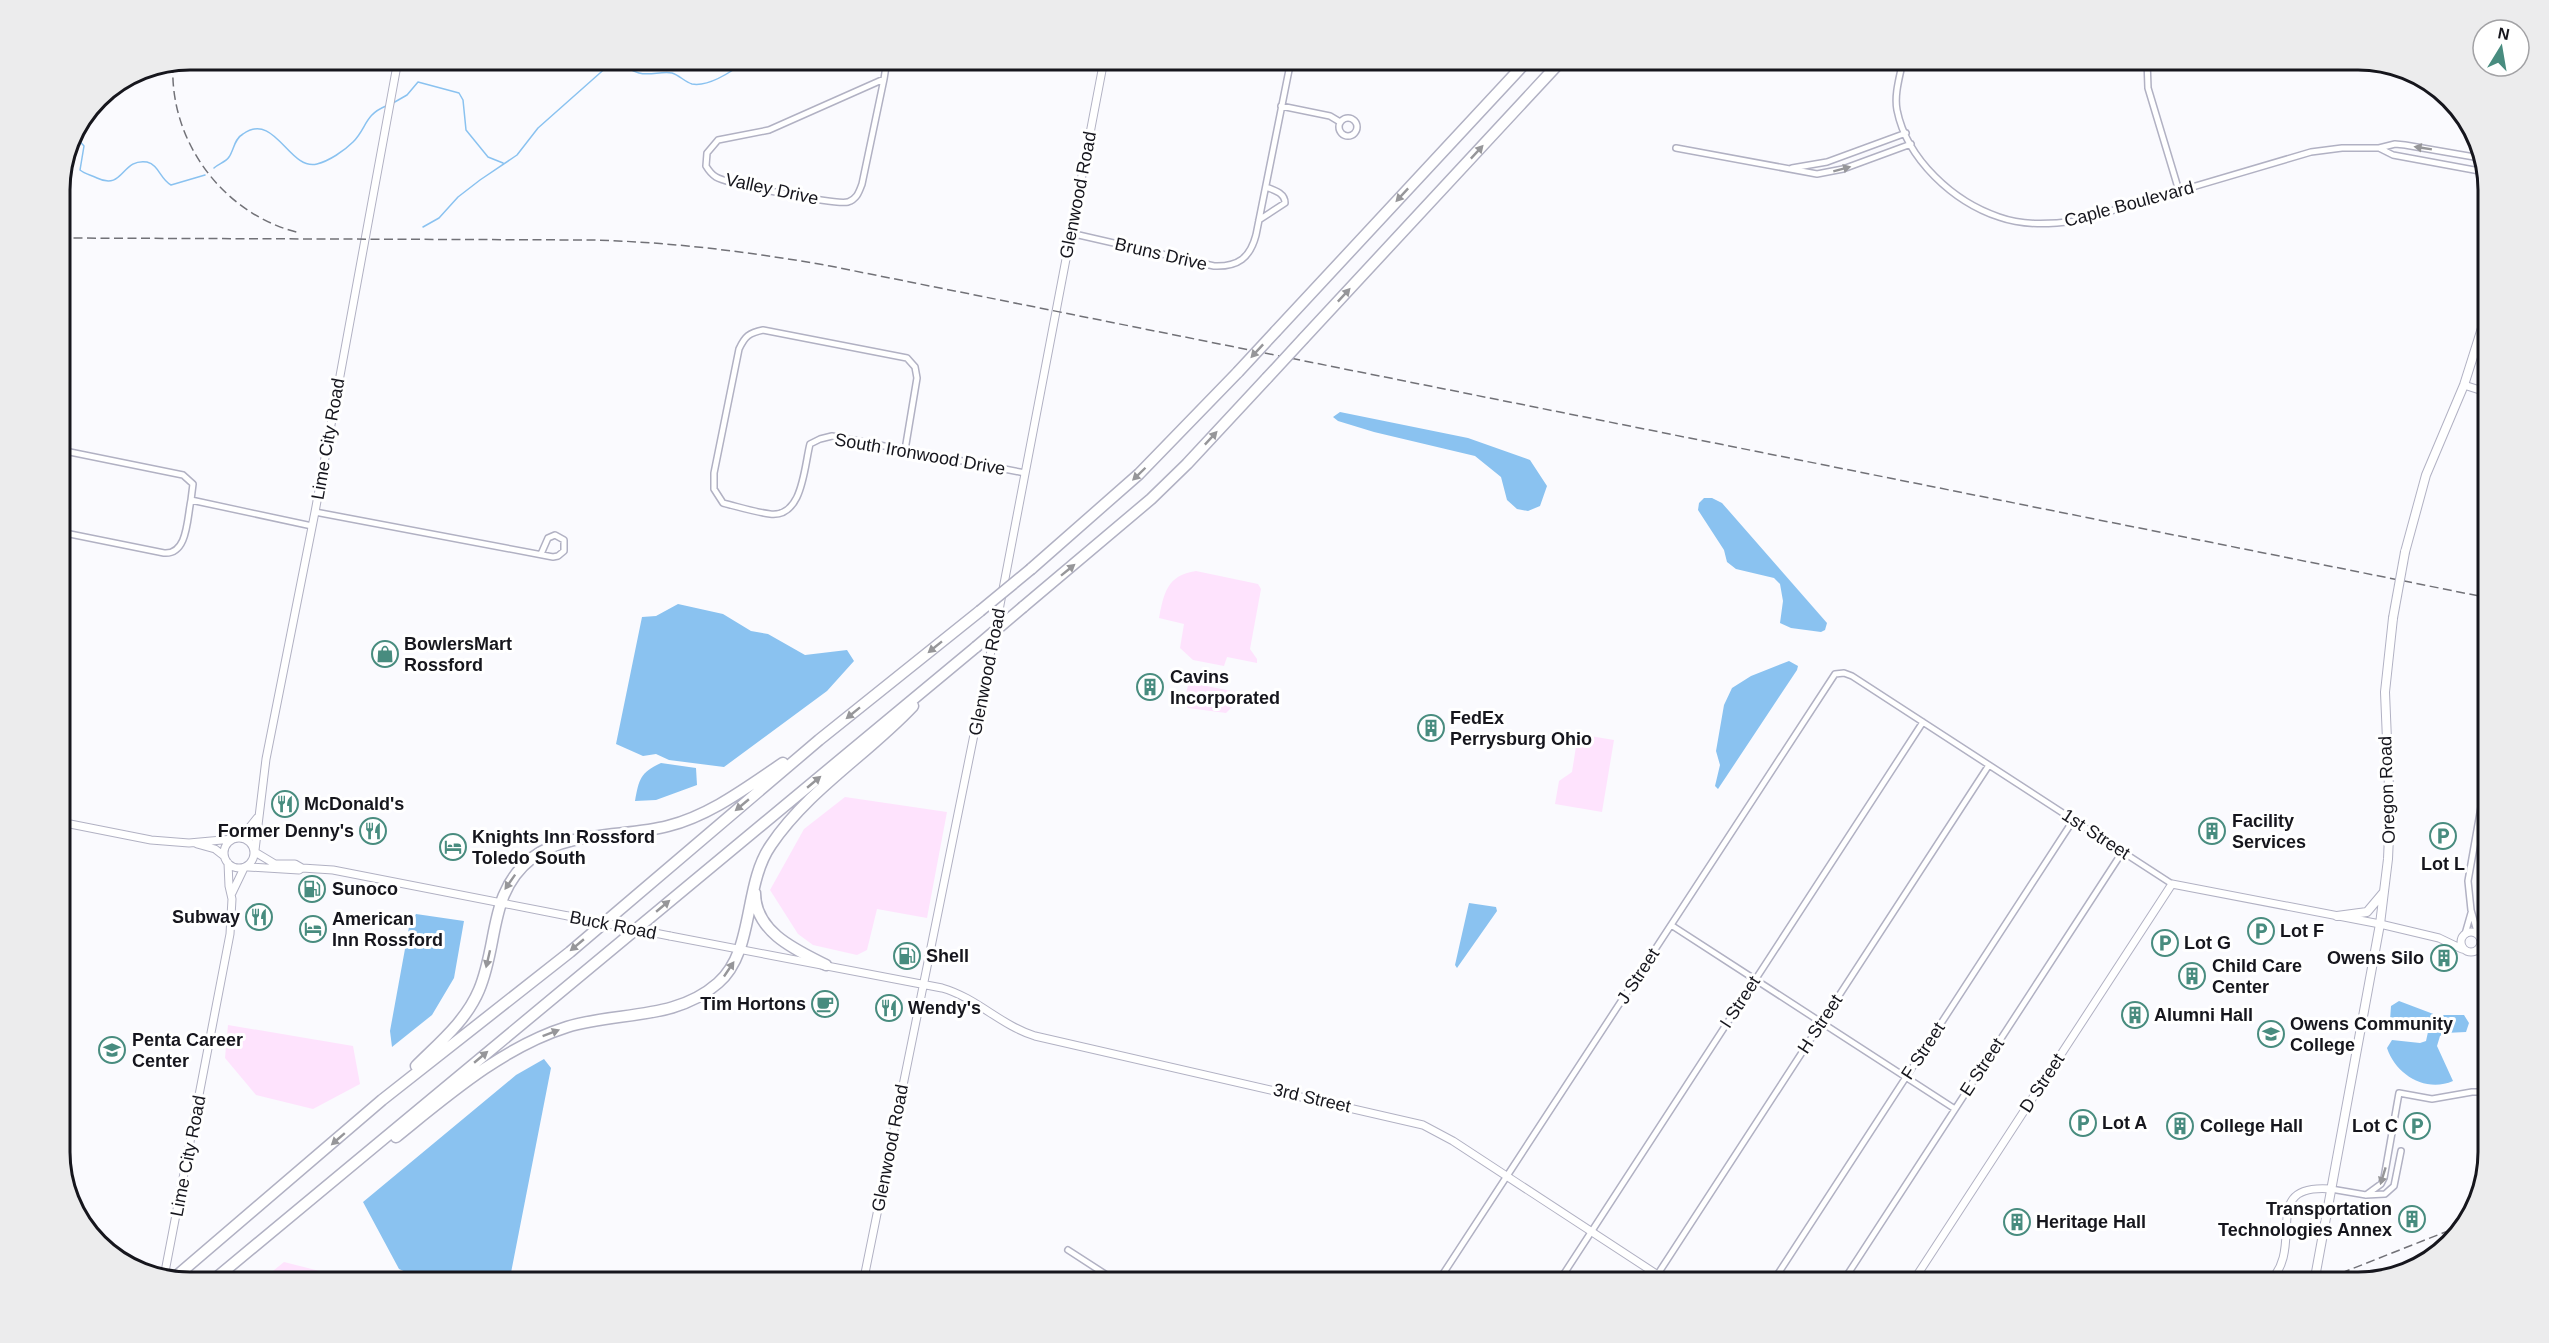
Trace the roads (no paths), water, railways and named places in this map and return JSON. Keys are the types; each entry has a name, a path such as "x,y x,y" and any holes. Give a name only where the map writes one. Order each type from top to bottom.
{"highway":[{"path":"182,1271 382,1101 570,952 819,740 980,611 1139,474 1238,372 1519,70"},
{"path":"223,1272 1151,500 1553,70"},
{"path":"265,1237 286,1224 450,1093 496,1062 537,1039 568,1026 669,1009 693,1000 718,983 730,970 739,949 755,884 769,848 792,817 899,722 946,671"},
{"path":"382,1101 456,1026 471,1006 488,962 500,902 505,890 533,857 572,841 641,832 690,819 732,797 819,740"},
{"path":"755,884 757,906 765,923 779,939 826,966"}],"main road":[{"name":"Oregon Road","path":"2316,1272 2380,924 2384,891 2390,834 2385,692 2393,618 2405,552 2426,475 2464,385 2478,341"},
{"path":"2337,916 2367,912 2384,891"}],"street":[{"name":"Lime City Road","path":"255,851 257,818 266,759 315,512 396,70"},
{"name":"Valley Drive","path":"884,79 777,127 756,134 718,140 706,153 706,166 714,176 735,183 829,201 855,199 862,184 884,79 885,70"},
{"name":"Glenwood Road","path":"865,1272 1025,473 1102,70"},
{"name":"Bruns Drive","path":"1070,233 1205,265 1222,267 1239,262 1248,255 1254,243 1289,70"},
{"path":"1902,70 1897,102 1908,138"},
{"path":"2147,70 2148,88 2179,191"},
{"path":"1281,106 1330,116 1340,122"},
{"path":"1676,148 1812,173 1830,172 1859,164 1908,138"},
{"path":"1785,168 1808,167 1908,138"},
{"name":"Caple Boulevard","path":"1908,138 1936,178 1960,198 1986,212 2019,221 2049,224 2077,221 2311,152 2342,148 2379,148 2395,144 2473,157"},
{"name":"Caple Boulevard","path":"2379,148 2393,154 2476,170"},
{"path":"1259,220 1285,203 1281,194 1266,187"},
{"name":"South Ironwood Drive","path":"904,450 918,378 915,367 907,358 763,330 750,333 739,349 714,473 714,489 723,503 772,514 787,511 796,501 810,444 832,436 904,450 1025,473"},
{"path":"2464,385 2478,389"},
{"path":"71,452 183,475 193,484 181,546 174,553 71,534"},
{"path":"191,501 312,526"},
{"path":"315,512 542,554 553,556 561,554 566,546 564,540 555,536 548,538 542,554"},
{"name":"1st Street","path":"1840,673 1852,676 2172,884 2380,924 2439,938"},
{"name":"J Street","path":"1444,1272 1824,689 1832,678 1840,673"},
{"name":"I Street","path":"1565,1272 1923,722"},
{"name":"H Street","path":"1660,1272 1989,765"},
{"name":"Lime City Road","path":"241,838 257,818"},
{"name":"F Street","path":"1779,1272 2074,819"},
{"path":"71,824 151,840 189,843 215,849 233,868 246,867 254,860 255,851 251,843 241,838 189,843"},
{"path":"2478,824 2468,881 2471,913 2478,933"},
{"path":"226,860 225,847 233,839"},
{"name":"Buck Road","path":"255,851 275,864 295,864 302,868 348,873 924,984"},
{"name":"E Street","path":"1849,1272 2123,851"},
{"name":"Lime City Road","path":"226,860 232,893"},
{"name":"Lime City Road","path":"166,1269 221,987 230,934 232,893 246,867"},
{"name":"Buck Road","path":"246,867 280,870 302,868"},
{"name":"D Street","path":"1919,1272 2172,884"},
{"path":"2462,949 2460,943 2471,913"},
{"path":"1671,925 1955,1109"},
{"path":"2439,938 2471,932 2478,936"},
{"path":"2439,938 2471,953 2478,950"},
{"name":"3rd Street","path":"924,984 963,995 999,1020 1021,1032 1035,1036 1423,1125 1453,1142 1653,1272"},
{"path":"2366,1195 2381,1184 2399,1093 2432,1099 2478,1092"},
{"path":"2278,1272 2286,1253 2287,1213 2293,1198 2306,1189 2331,1189 2380,1195 2394,1186 2401,1151"},
{"path":"1068,1250 1102,1272"}],"water":[{"path":"1340,412 1468,438 1530,460 1547,486 1540,506 1528,511 1517,509 1507,500 1501,477 1475,456 1338,421 1333,417"},
{"path":"1704,498 1712,498 1722,503 1827,623 1825,630 1821,632 1791,628 1780,623 1783,601 1780,584 1774,578 1736,569 1727,562 1724,550 1698,510 1699,503"},
{"path":"678,604 723,614 751,631 768,634 805,655 847,650 854,661 827,691 724,767 669,760 656,754 643,756 616,744 642,617 656,616"},
{"path":"1789,661 1798,666 1797,670 1718,789 1715,786 1720,765 1716,751 1724,705 1732,688 1751,676"},
{"path":"661,763 696,768 697,785 656,800 635,801 642,778 649,770"},
{"path":"1469,903 1496,907 1497,911 1457,968 1455,965"},
{"path":"416,914 464,921 454,978 432,1015 392,1047 390,1031 409,927"},
{"path":"2399,1001 2436,1015 2464,1015 2469,1023 2466,1032 2445,1033 2440,1036 2437,1046 2453,1081 2433,1085 2423,1083 2405,1073 2391,1058 2387,1048 2392,1040 2420,1043 2426,1041 2428,1032 2420,1026 2406,1029 2393,1026 2390,1021 2391,1006"},
{"path":"544,1059 551,1068 511,1272 406,1272 399,1269 363,1202 516,1075"}],"waterway":[{"path":"423,227 439,218 458,197 480,180 517,155 538,128 603,70"},
{"path":"631,70 643,74 672,73 692,84 706,83 732,70"},
{"path":"393,103 407,95 418,82 459,93 463,100 466,130 488,157 503,163"},
{"path":"214,168 228,159 240,136 254,129 264,130 273,135 298,159 307,164 322,163 358,137 374,113 386,106"},
{"path":"81,143 84,146 80,170 106,181 118,178 138,162 151,164 171,185 205,175"}],"railway":[{"path":"173,72 174,93 180,121 191,147 206,171 225,192 248,210 273,224 300,233"},
{"path":"71,238 592,240 682,245 771,256 2478,596"},
{"path":"2344,1272 2450,1230"}],"place":[{"name":"BowlersMart Rossford","path":"385,654"},
{"name":"Cavins Incorporated","path":"1150,687"},
{"name":"FedEx Perrysburg Ohio","path":"1431,728"},
{"name":"McDonald's","path":"285,804"},
{"name":"Former Denny's","path":"373,831"},
{"name":"Facility Services","path":"2212,831"},
{"name":"Lot L","path":"2443,836"},
{"name":"Knights Inn Rossford Toledo South","path":"453,847"},
{"name":"Sunoco","path":"312,889"},
{"name":"Subway","path":"259,917"},
{"name":"American Inn Rossford","path":"313,929"},
{"name":"Lot F","path":"2261,931"},
{"name":"Lot G","path":"2165,943"},
{"name":"Shell","path":"907,956"},
{"name":"Owens Silo","path":"2444,958"},
{"name":"Child Care Center","path":"2192,976"},
{"name":"Tim Hortons","path":"825,1004"},
{"name":"Wendy's","path":"889,1008"},
{"name":"Alumni Hall","path":"2135,1015"},
{"name":"Owens Community College","path":"2271,1034"},
{"name":"Penta Career Center","path":"112,1050"},
{"name":"Lot A","path":"2083,1123"},
{"name":"College Hall","path":"2180,1126"},
{"name":"Lot C","path":"2417,1126"},
{"name":"Transportation Technologies Annex","path":"2412,1219"},
{"name":"Heritage Hall","path":"2017,1222"}]}
